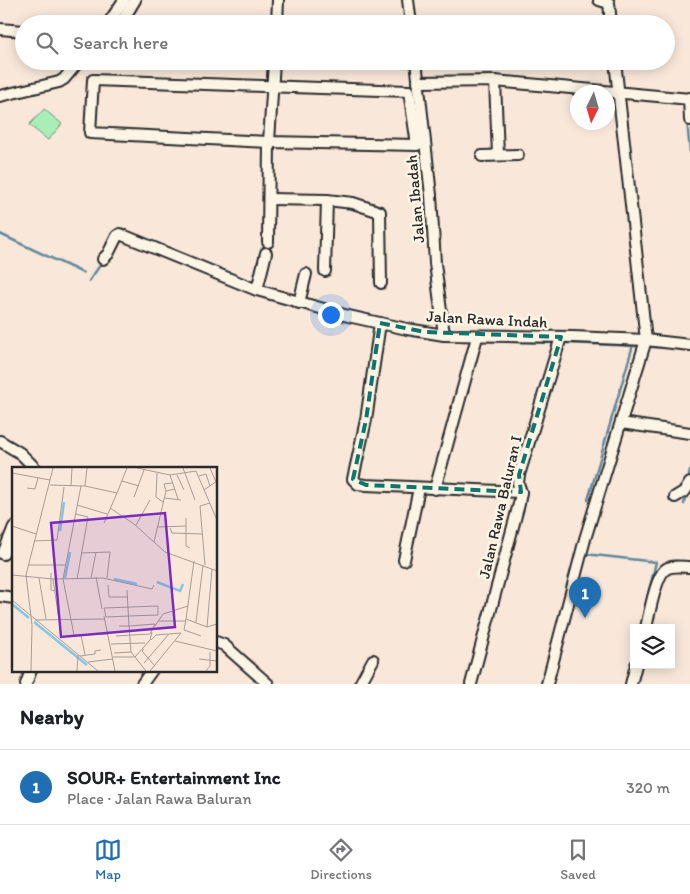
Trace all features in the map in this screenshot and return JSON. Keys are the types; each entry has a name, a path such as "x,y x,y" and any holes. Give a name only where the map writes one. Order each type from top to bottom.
{"street":[{"path":"114,15 124,0"},
{"path":"125,15 135,0"},
{"path":"277,15 278,0"},
{"path":"408,0 410,15"},
{"path":"599,0 609,3 610,15"},
{"path":"0,29 15,30"},
{"path":"0,96 59,82 72,70"},
{"path":"268,242 270,199 269,142 274,70"},
{"name":"Jalan Ibadah","path":"417,70 431,195 435,263 444,335"},
{"path":"547,684 586,540 646,340 616,70"},
{"path":"93,80 273,86 409,91 417,145 269,142 90,133 93,80"},
{"path":"418,82 495,81 689,98 690,120"},
{"path":"495,81 498,155"},
{"path":"482,156 518,155"},
{"path":"270,199 327,200 353,203 380,212 381,283"},
{"path":"325,271 327,200"},
{"name":"Jalan Rawa Indah","path":"103,259 120,234 257,290 299,303 380,323 444,335 646,340 690,345"},
{"path":"257,290 266,253"},
{"path":"299,303 306,274"},
{"path":"380,323 366,420 352,479 358,484 366,485 520,492"},
{"path":"435,489 477,336"},
{"name":"Jalan Rawa Baluran I","path":"471,684 519,504 519,475 561,338"},
{"path":"621,423 690,433"},
{"path":"0,441 20,453 34,467"},
{"path":"675,497 685,491 690,483"},
{"path":"404,560 419,488"},
{"path":"4,554 12,533"},
{"path":"647,624 660,577 667,568 690,567"},
{"path":"218,643 224,645 268,684"},
{"path":"360,684 373,660"},
{"path":"631,684 635,669"},
{"path":"26,684 30,672"},
{"path":"142,684 151,672"}],"highlighted area":[{"path":"380,323 425,332 561,337 519,475 521,492 366,485 353,479 366,420"}],"green space":[{"path":"44,109 62,124 48,140 29,125"}],"waterway":[{"path":"473,86 489,87"},
{"path":"687,121 690,152"},
{"path":"0,234 83,273"},
{"path":"89,281 103,261"},
{"path":"349,310 394,321"},
{"path":"486,341 555,343"},
{"path":"566,343 637,346"},
{"path":"588,500 633,345"},
{"path":"651,347 674,348"},
{"path":"689,475 690,471"},
{"path":"684,504 688,493"},
{"path":"585,554 656,562 641,624"}],"place":[{"name":"SOUR+ Entertainment Inc","path":"585,618"}]}
